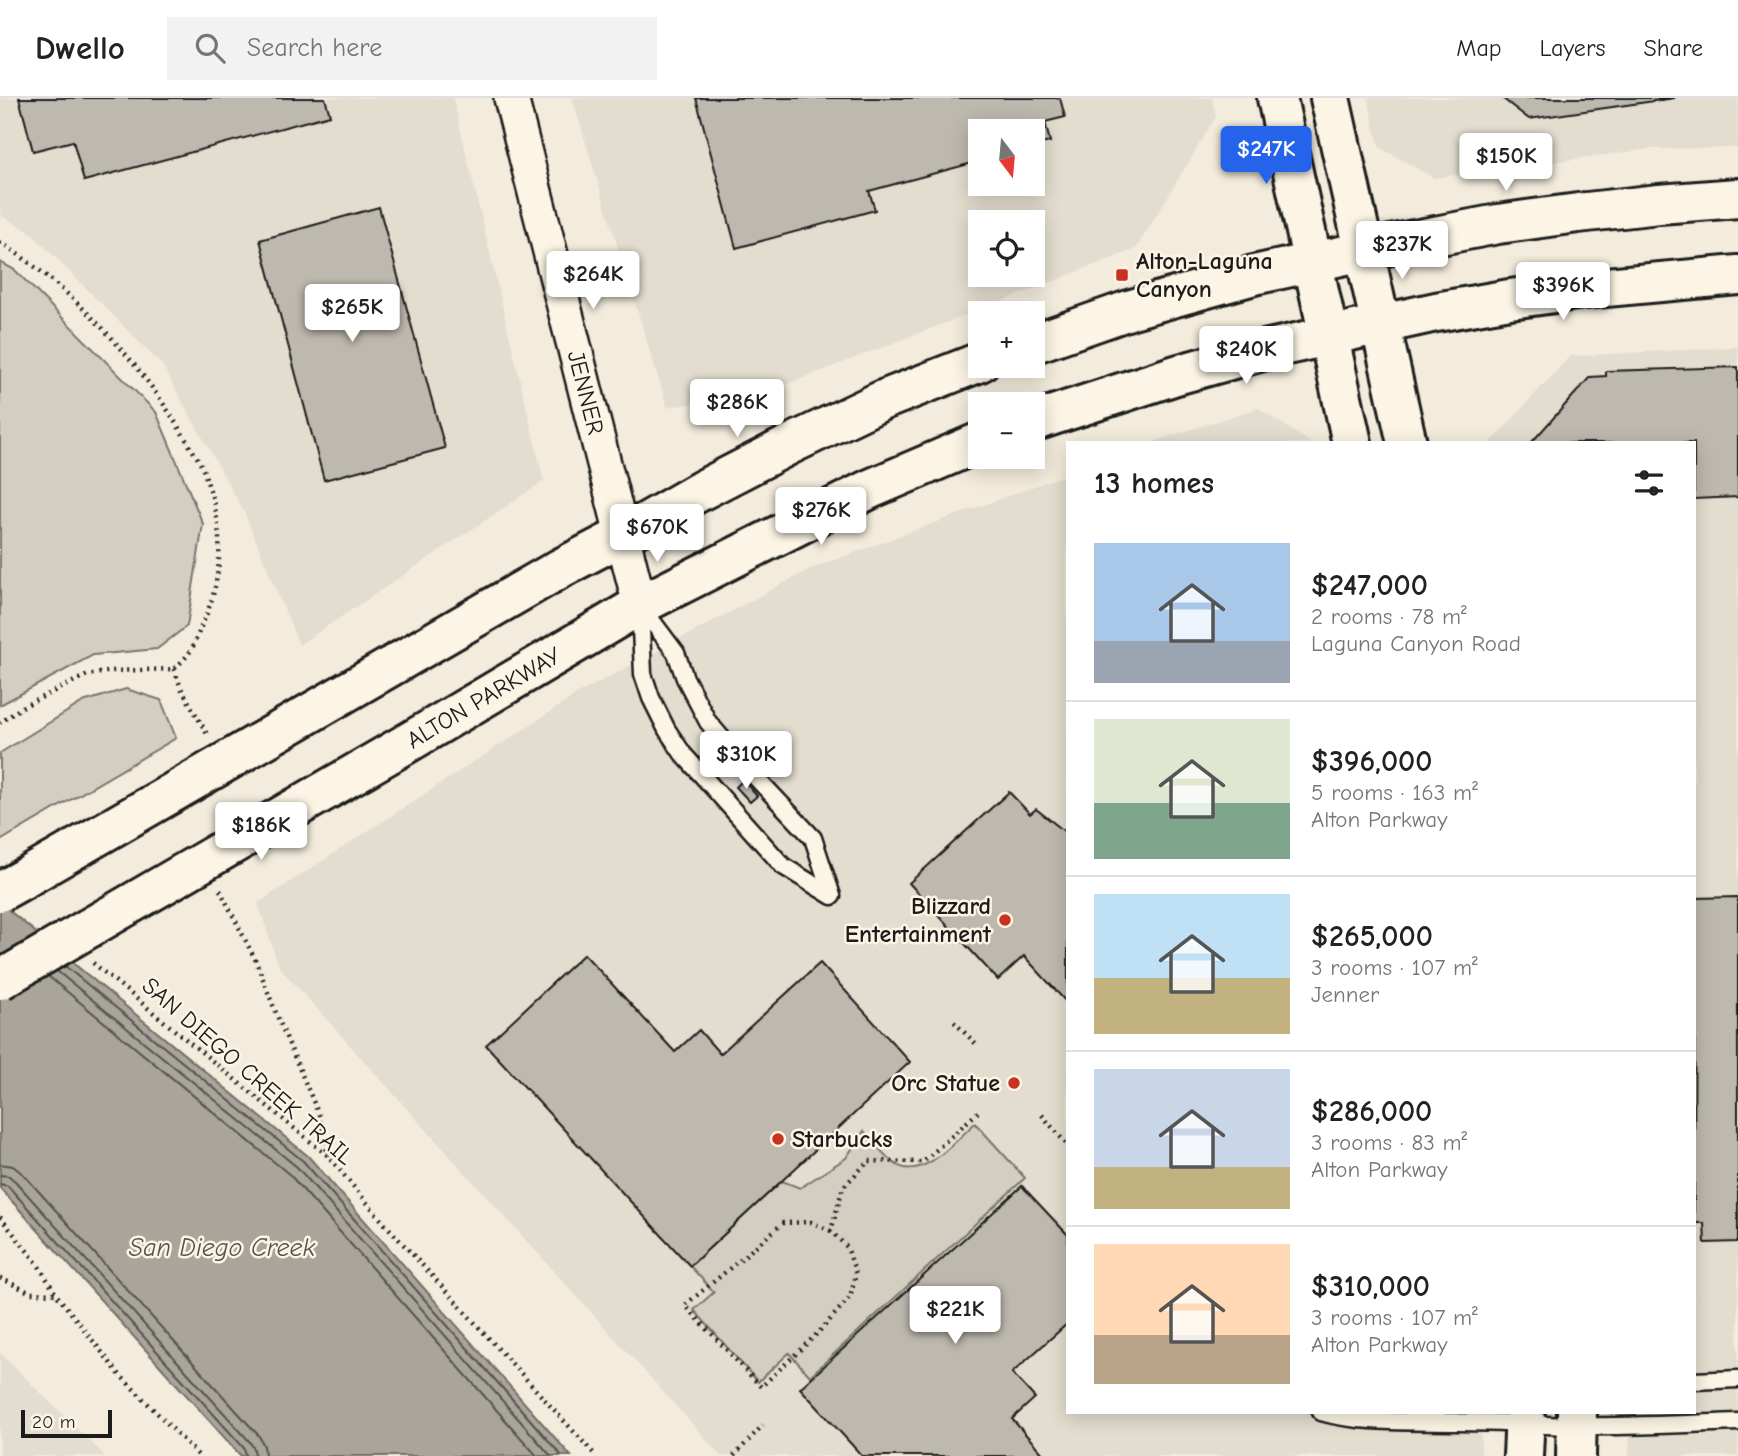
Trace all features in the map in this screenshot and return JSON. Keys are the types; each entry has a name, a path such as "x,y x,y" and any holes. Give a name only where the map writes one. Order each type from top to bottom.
{"main road":[{"path":"1277,98 1352,441"},
{"path":"1330,98 1407,441"},
{"path":"1045,340 1173,297 1265,272 1364,251 1499,224 1659,204 1738,198"},
{"path":"1045,418 1176,375 1269,349 1436,312 1510,299 1664,280 1738,275"},
{"path":"12,885 561,568 622,537 702,490 883,400 968,367"},
{"name":"ALTON PARKWAY","path":"0,980 90,945 203,862 640,605 870,489 968,447"}],"street":[{"name":"JENNER","path":"511,98 640,605"}],"lane":[{"path":"640,605 676,653 685,678 708,722 813,838 832,896 783,866 683,754 667,730 643,674 640,605"},
{"path":"1696,1381 1738,1379"},
{"path":"1328,1414 1366,1419 1576,1432 1629,1426 1738,1422"}],"path":[{"path":"0,242 57,286 94,320 137,368 172,415 202,466 216,509 221,544 216,587 204,622 190,652 174,669 113,671 87,675 22,707 0,723"},
{"path":"174,669 181,688 224,763"},
{"path":"203,862 225,898 256,961 319,1115 328,1156"},
{"name":"SAN DIEGO CREEK TRAIL","path":"90,945 328,1156 384,1223 596,1456"},
{"path":"954,1022 978,1046"},
{"path":"831,1231 843,1187 869,1161 923,1162 978,1112"},
{"path":"1042,1115 1066,1144"},
{"path":"0,1217 120,1375 199,1456"},
{"path":"811,1222 831,1231 847,1247 856,1274 850,1297 820,1331 761,1387 685,1305 783,1223 811,1222"},
{"path":"0,1278 31,1293 56,1294"},
{"path":"734,1456 764,1425"}],"shaded area":[{"path":"0,98 453,98 544,481 299,645 244,512 162,365 30,232 0,215"},
{"path":"572,98 1212,98 1216,117 1136,249 1045,284 1045,210 968,210 968,287 1038,287 1002,301 968,301 968,314 762,394 667,407"},
{"path":"1368,98 1738,98 1738,148 1650,149 1434,178 1379,147"},
{"path":"0,262 15,270 156,412 203,524 187,626 157,649 93,655 0,705"},
{"path":"1738,347 1738,1456 1629,1456 1631,1414 1696,1414 1696,441 1492,441 1570,356"},
{"path":"1258,408 1308,441 1156,441"},
{"name":"Blizzard Entertainment","path":"1066,474 1066,1414 1481,1414 1481,1456 721,1456 279,967 258,903 579,693 810,569"},
{"path":"126,689 161,700 176,738 0,841 0,753 83,702"},
{"path":"975,1123 1025,1178 810,1376 789,1353 758,1382 694,1310 714,1292 690,1266 782,1181 800,1188 846,1158 864,1131 894,1163 904,1168 915,1168 938,1157"},
{"path":"0,1353 105,1456 0,1456"}],"water":[{"name":"San Diego Creek","path":"0,903 308,1156 571,1456 241,1456 0,1188"}],"building":[{"path":"19,98 325,98 330,115 84,181 73,141 33,151"},
{"path":"696,98 1060,98 1065,117 1045,122 1045,119 968,119 968,164 869,191 875,210 736,248"},
{"path":"1502,98 1675,98 1529,119"},
{"path":"1045,122 1050,142 1045,143"},
{"path":"379,207 445,448 324,480 260,240"},
{"path":"1738,367 1738,497 1696,499 1696,441 1533,441 1590,377 1606,376 1606,371"},
{"path":"743,780 757,796 750,802 736,787"},
{"name":"Blizzard Entertainment","path":"1009,792 1030,814 1036,809 1066,832 1066,1002 1024,956 998,980 909,883"},
{"path":"1738,897 1738,1242 1705,1243 1704,1223 1696,1223 1696,898"},
{"path":"584,954 675,1052 699,1030 720,1054 820,963 910,1062 690,1266 486,1045"},
{"path":"1022,1186 1066,1233 1066,1325 1012,1373 1035,1398 1012,1419 1045,1456 862,1456 800,1388"}],"place":[{"name":"Alton-Laguna Canyon","path":"1122,275"},
{"name":"Blizzard Entertainment","path":"1005,920"},
{"name":"Orc Statue","path":"1014,1083"},
{"name":"Starbucks","path":"778,1139"}]}
